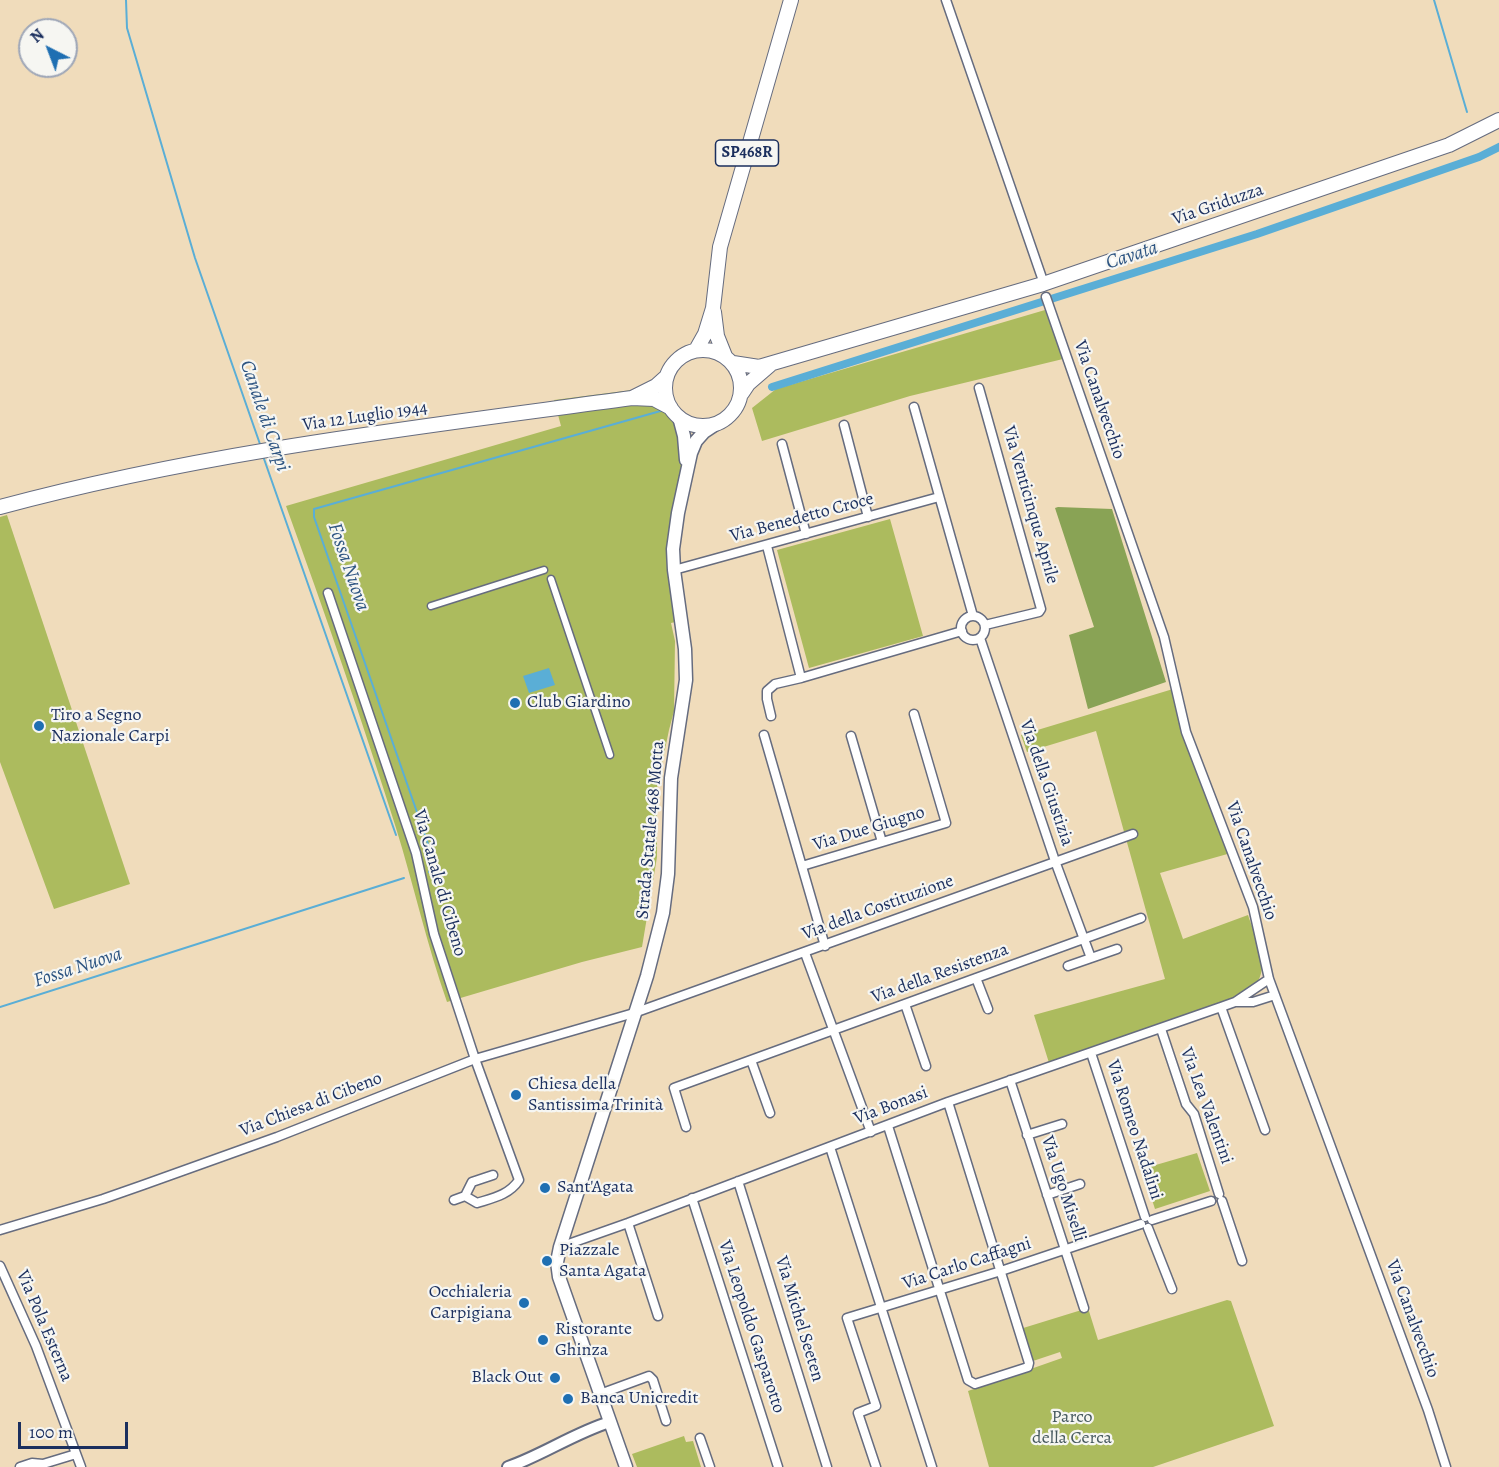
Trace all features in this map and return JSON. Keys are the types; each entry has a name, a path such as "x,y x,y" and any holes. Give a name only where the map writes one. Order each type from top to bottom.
{"main road":[{"name":"SP468R","path":"696,350 705,334 713,308 720,247 791,0"},
{"name":"Via Griduzza","path":"729,359 759,367 1043,284 1449,145 1499,120"},
{"name":"SP468R","path":"713,308 717,336 739,372 742,393"},
{"path":"632,398 656,386 666,377 677,359 696,350 706,349 729,359"},
{"name":"Via Griduzza","path":"742,393 748,384 773,363"},
{"path":"666,377 665,393 684,436 686,468"},
{"path":"686,468 696,441 704,432 733,412 742,393"},
{"path":"632,398 654,399 697,426 716,424"},
{"name":"Via 12 Luglio 1944","path":"0,507 108,479 253,451 632,398"},
{"name":"Strada Statale 468 Motta","path":"626,1467 559,1277 558,1262 560,1247 656,944 665,903 671,778 686,680 685,649 674,570 676,530 686,468"}],"street":[{"path":"945,0 1042,278"},
{"name":"Via Canalvecchio","path":"1048,301 1164,637 1186,732 1253,907 1269,979 1428,1410 1446,1467"},
{"name":"Via Venticinque Aprile","path":"979,388 1041,609 1039,612 985,625"},
{"path":"914,406 973,616"},
{"path":"844,425 868,517"},
{"path":"782,444 806,534"},
{"name":"Via Benedetto Croce","path":"674,570 939,497"},
{"path":"767,546 801,678"},
{"path":"431,606 544,570"},
{"path":"551,579 610,755"},
{"name":"Via Canale di Cibeno","path":"328,593 416,853 434,934 475,1059 519,1180 513,1189 505,1194 477,1203 465,1196"},
{"path":"973,616 978,617 985,625 980,638 971,640 962,631 964,621 973,616"},
{"path":"771,716 767,691 775,684 962,631"},
{"name":"Via della Giustizia","path":"980,638 1055,861 1091,958"},
{"name":"Via Due Giugno","path":"802,866 946,823 914,714"},
{"path":"764,735 825,946"},
{"path":"851,736 882,842"},
{"name":"Via della Costituzione","path":"634,1013 1133,834"},
{"name":"Via della Resistenza","path":"687,1127 674,1088 1141,918"},
{"path":"1068,966 1117,949"},
{"path":"805,953 871,1132"},
{"path":"976,978 988,1009"},
{"name":"Via Bonasi","path":"560,1247 948,1102 1235,1002 1269,979"},
{"name":"Via Bonasi","path":"1235,1002 1253,1002 1275,995"},
{"path":"905,1004 926,1066"},
{"path":"1221,1007 1264,1130"},
{"name":"Via Chiesa di Cibeno","path":"0,1230 103,1199 277,1137 475,1059 634,1013"},
{"name":"Via Lea Valentini","path":"1161,1029 1186,1104 1194,1114 1242,1261"},
{"name":"Via Romeo Nadalini","path":"1091,1053 1147,1222 1172,1289"},
{"path":"750,1060 770,1113"},
{"name":"Via Ugo Miselli","path":"1010,1080 1084,1308"},
{"path":"888,1126 968,1380 975,1384 1028,1367 1029,1363 948,1102"},
{"path":"1028,1135 1062,1124"},
{"path":"830,1147 932,1467"},
{"path":"454,1200 465,1196 472,1182 493,1175"},
{"name":"Via Michel Seeten","path":"738,1180 827,1467"},
{"path":"1047,1195 1080,1184"},
{"name":"Via Carlo Caffagni","path":"876,1467 858,1413 876,1407 846,1318 1001,1271 1211,1201 1214,1194 1220,1197"},
{"name":"Via Leopoldo Gasparotto","path":"692,1198 777,1467"},
{"path":"628,1223 658,1316"},
{"name":"Via Pola Esterna","path":"0,1266 36,1346 81,1467"},
{"path":"600,1394 649,1376 653,1380 666,1421"},
{"path":"508,1467 610,1422"},
{"path":"700,1438 710,1467"},
{"path":"21,1467 32,1463 43,1464 76,1454"}],"green space":[{"path":"1045,310 1063,359 910,396 762,441 752,408 776,389"},
{"name":"Club Giardino","path":"640,389 675,421 680,436 696,444 675,556 684,620 671,623 675,641 674,711 657,788 657,857 642,947 582,962 447,1002 383,788 286,506 561,426 554,400"},
{"path":"1055,508 1112,509 1166,682 1088,709 1069,635 1094,627"},
{"name":"Tiro a Segno Nazionale Carpi","path":"7,515 130,884 54,909 0,762 0,517"},
{"path":"890,519 923,636 809,668 777,550"},
{"path":"1173,689 1231,853 1160,873 1183,939 1248,915 1261,957 1261,974 1255,985 1244,995 1050,1066 1034,1015 1165,979 1096,731 1027,752 1021,735"},
{"path":"1197,1153 1210,1191 1155,1209 1142,1169"},
{"name":"Parco della Cerca","path":"1227,1300 1231,1301 1274,1426 1153,1467 989,1467 968,1391 1062,1358 1060,1352 1030,1362 1020,1329 1088,1308 1098,1340"},
{"path":"684,1436 686,1442 693,1441 701,1467 637,1467 632,1454"}],"water":[{"path":"549,668 555,685 529,693 523,676"}],"waterway":[{"name":"Canale di Carpi","path":"126,0 127,28 195,258 261,447"},
{"path":"1434,0 1467,112"},
{"name":"Cavata","path":"772,387 1257,234 1479,157 1499,147"},
{"name":"Fossa Nuova","path":"429,872 436,869 434,861 314,517 314,509 664,410"},
{"name":"Canale di Carpi","path":"263,456 396,835"},
{"name":"Fossa Nuova","path":"0,1007 404,878"}],"place":[{"name":"Club Giardino","path":"515,703"},
{"name":"Tiro a Segno Nazionale Carpi","path":"39,726"},
{"name":"Chiesa della Santissima Trinità","path":"516,1095"},
{"name":"Sant'Agata","path":"545,1188"},
{"name":"Piazzale Santa Agata","path":"547,1261"},
{"name":"Occhialeria Carpigiana","path":"524,1303"},
{"name":"Ristorante Ghinza","path":"543,1340"},
{"name":"Black Out","path":"555,1378"},
{"name":"Banca Unicredit","path":"568,1399"}]}
